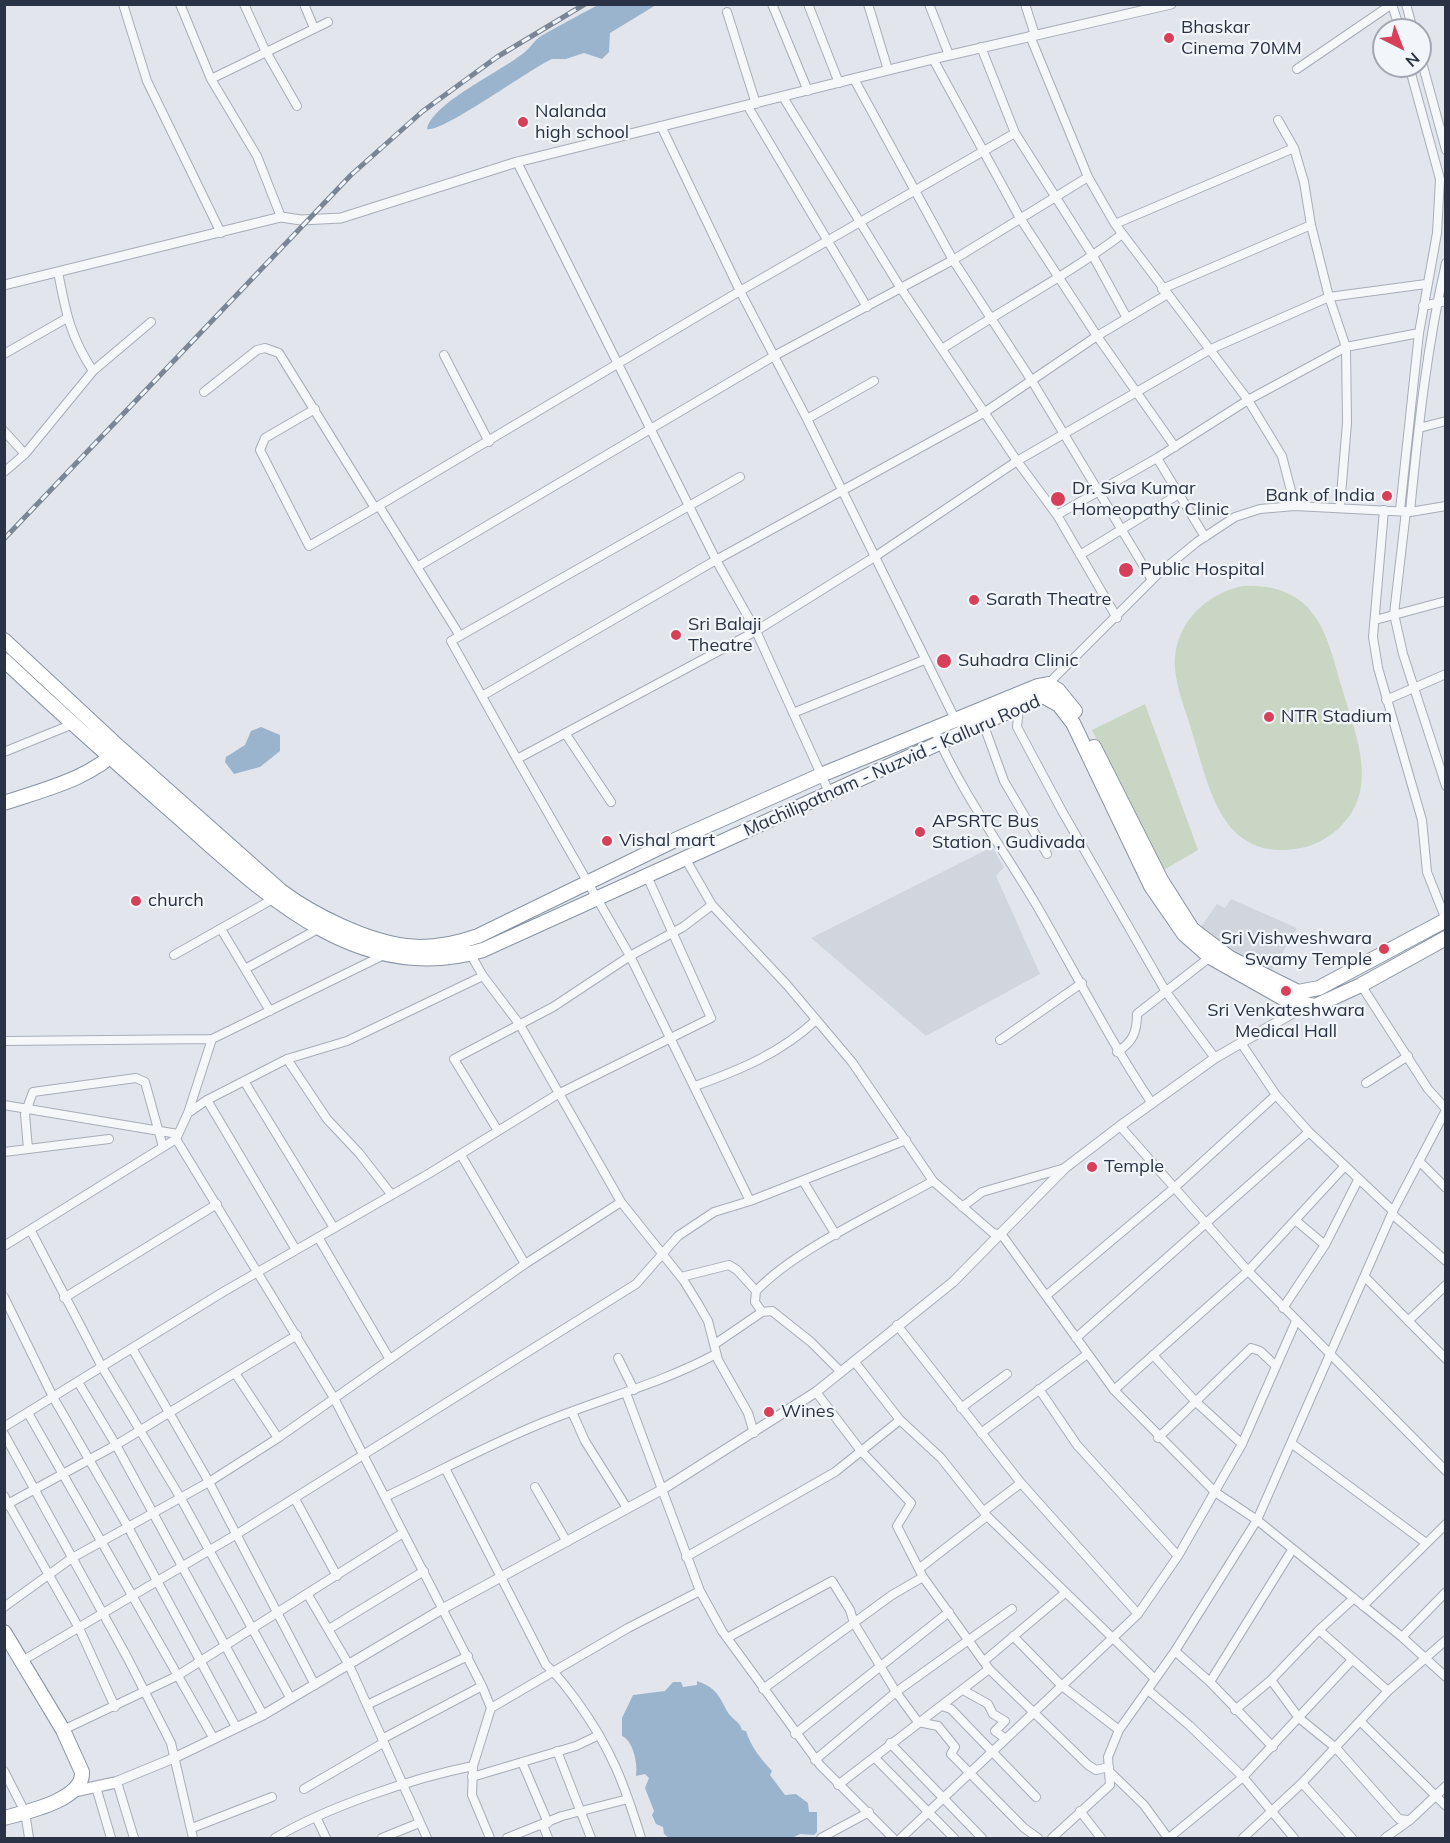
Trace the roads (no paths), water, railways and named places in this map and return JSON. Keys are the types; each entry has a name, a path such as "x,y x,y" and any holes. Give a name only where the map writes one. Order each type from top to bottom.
{"highway":[{"path":"4,640 115,752"},
{"path":"4,660 73,724 115,752"},
{"name":"Machilipatnam - Nuzvid - Kalluru Road","path":"115,752 303,908 352,930 404,946 422,947 465,940 675,840 821,775 937,735 983,723 1019,707 1046,690"},
{"name":"Machilipatnam - Nuzvid - Kalluru Road","path":"1046,690 1073,723 1151,886 1184,934 1210,957 1288,1001 1305,1006"},
{"name":"Machilipatnam - Nuzvid - Kalluru Road","path":"115,752 273,899 318,929 387,954 422,959 469,954 599,898 830,792 937,735 956,721 1007,697 1058,690 1083,724 1161,880 1192,929 1230,958 1298,992 1310,991"},
{"path":"4,803 83,775 115,752"},
{"path":"1310,991 1446,920"},
{"path":"1305,1006 1323,1004 1446,938"},
{"path":"4,1632 63,1730 83,1779 76,1791 4,1818"}],"main road":[{"path":"1305,1006 1310,991"},
{"path":"76,1791 107,1785"}],"street":[{"path":"123,4 147,81 221,233"},
{"path":"180,4 211,79 258,156 281,217"},
{"path":"244,4 265,50 297,106"},
{"path":"304,4 314,28"},
{"path":"772,4 808,91"},
{"path":"808,4 839,83"},
{"path":"868,4 888,70"},
{"path":"929,4 949,55"},
{"path":"1025,4 1033,36 1088,177 1121,235 1248,400 1282,456 1295,506"},
{"path":"4,285 281,217 301,220 341,218 517,162 783,98 981,47 1177,4"},
{"path":"1297,69 1392,4 1396,18"},
{"path":"727,12 751,104 827,242 867,307"},
{"path":"211,79 265,50 328,22"},
{"path":"981,47 1016,133 1093,256 1127,318"},
{"path":"933,59 981,151 1020,218 1097,336 1175,447"},
{"path":"1412,78 1440,179 1437,233 1419,333 1405,511 1394,614 1413,688 1446,786"},
{"path":"1426,78 1446,150"},
{"path":"854,79 953,260 1032,381 1152,580"},
{"path":"783,98 900,287 1017,461 1057,515 1117,618"},
{"path":"1278,120 1294,148 1304,182 1311,225 1329,297 1346,347 1347,423 1340,507"},
{"path":"661,126 740,291 876,556 924,660 956,721"},
{"path":"315,409 265,438 260,450 309,546 620,365 740,291 1016,133"},
{"path":"1115,224 1294,148"},
{"path":"517,162 620,365 688,506 756,631 830,792"},
{"path":"417,567 774,356 953,260 1088,177"},
{"path":"482,696 716,560 985,412 1164,292 1311,225"},
{"path":"942,349 991,316 1093,256 1121,235"},
{"path":"1405,511 1437,304 1446,263"},
{"path":"58,272 67,318 76,345 93,371"},
{"path":"517,759 756,631 876,556 1017,461 1064,436 1211,349 1329,297 1426,284"},
{"path":"1424,306 1446,300"},
{"path":"4,354 67,318"},
{"path":"4,472 25,454 93,371 151,322"},
{"path":"1057,515 1157,458 1248,400 1346,347 1419,333"},
{"path":"204,392 257,350 265,348 279,353 460,636"},
{"path":"444,355 489,442"},
{"path":"807,419 874,381"},
{"path":"1419,428 1446,422"},
{"path":"4,432 25,454"},
{"path":"1157,458 1205,537"},
{"path":"740,477 451,641 630,956 750,1201"},
{"path":"1080,555 1179,494"},
{"path":"1046,690 1152,580 1205,537 1235,518 1260,509 1295,506 1405,511 1446,506"},
{"path":"1384,510 1373,637 1386,700 1422,820 1428,872 1446,920"},
{"path":"1375,620 1446,601"},
{"path":"793,713 924,660"},
{"path":"1386,700 1446,674"},
{"path":"1019,707 1017,726 1035,763 1166,992 1215,1058"},
{"path":"983,723 1004,781 1047,854"},
{"path":"4,752 73,724"},
{"path":"565,733 610,802"},
{"path":"937,735 970,799 1082,983 1117,1052 1151,1102"},
{"path":"685,858 712,905 787,985 852,1062 933,1181 993,1233 1002,1235 1047,1295 1086,1355 1158,1438 1215,1492 1257,1520 1292,1551 1402,1637 1446,1677"},
{"path":"6,1423 28,1413 258,1272 460,1155 558,1094 711,1018 647,876"},
{"path":"174,955 273,899"},
{"path":"498,1131 454,1059 553,1007 712,905"},
{"path":"221,929 270,1011"},
{"path":"245,969 318,929"},
{"path":"465,940 469,954 483,976 520,1025 621,1202 681,1277 708,1321 716,1354 748,1413 754,1433"},
{"path":"4,1041 212,1039 387,954"},
{"path":"1117,1052 1127,1046 1136,1034 1137,1014 1210,957"},
{"path":"188,1113 207,1100 287,1059 347,1041 483,976"},
{"path":"1000,1040 1082,983"},
{"path":"1052,1839 1110,1785 1111,1747 1119,1730 1175,1651 1257,1520 1393,1213 1446,1110 1428,1089 1361,985"},
{"path":"107,1785 174,1758 263,1715 444,1608 663,1489 754,1433 816,1392 953,1282 1002,1235 1065,1168 1151,1102 1215,1058 1305,1006"},
{"path":"695,1086 749,1067 799,1036 816,1020"},
{"path":"4,1246 177,1137 188,1113 212,1039"},
{"path":"1241,1043 1276,1095 1309,1132 1446,1262"},
{"path":"1366,1083 1408,1056"},
{"path":"287,1059 327,1119 359,1153 391,1194"},
{"path":"28,1149 26,1114 33,1092 136,1078 145,1082 163,1147"},
{"path":"244,1081 334,1228"},
{"path":"1047,1295 1174,1188 1276,1095"},
{"path":"207,1100 296,1250"},
{"path":"4,1106 158,1131 177,1137 334,1398 444,1608 482,1686 491,1707 473,1766 472,1795 490,1839"},
{"path":"1120,1126 1205,1225 1296,1322 1446,1471"},
{"path":"1076,1338 1309,1132"},
{"path":"4,1152 109,1139"},
{"path":"22,1661 295,1499 636,1284 678,1236 714,1212 750,1201 906,1140"},
{"path":"460,1155 525,1264"},
{"path":"1419,1161 1446,1188"},
{"path":"1114,1390 1248,1271 1344,1167"},
{"path":"962,1207 982,1192 1065,1168"},
{"path":"1283,1308 1325,1245 1358,1180"},
{"path":"803,1181 836,1235"},
{"path":"762,1312 755,1302 756,1291 770,1276 836,1235 933,1181"},
{"path":"4,1607 72,1558 209,1482 278,1438 525,1264 621,1202"},
{"path":"64,1298 217,1204"},
{"path":"1295,1220 1325,1245"},
{"path":"31,1230 64,1298 180,1497 208,1552 291,1699"},
{"path":"318,1237 389,1358"},
{"path":"681,1277 729,1265 737,1270 756,1291"},
{"path":"1365,1277 1446,1359"},
{"path":"1408,1321 1446,1285"},
{"path":"4,1297 53,1397 128,1527 236,1727"},
{"path":"715,1344 762,1312 772,1311 789,1323 841,1372"},
{"path":"901,1839 930,1814 970,1772 1035,1714 1138,1614 1178,1556 1242,1444 1296,1322"},
{"path":"897,1326 1021,1483 1138,1614"},
{"path":"115,1707 79,1628 50,1574 6,1502 90,1460 297,1335"},
{"path":"132,1348 209,1482 315,1685"},
{"path":"1158,1438 1251,1348 1260,1351 1276,1366"},
{"path":"385,1497 488,1446 572,1412 662,1380 716,1354"},
{"path":"981,1433 1086,1355"},
{"path":"1153,1355 1195,1401 1242,1444"},
{"path":"618,1358 686,1557 700,1591 727,1638 815,1760 838,1785 869,1812 893,1839"},
{"path":"854,1361 900,1420 941,1458 985,1513 1155,1679"},
{"path":"235,1373 278,1438"},
{"path":"961,1408 1007,1374"},
{"path":"78,1382 116,1445 263,1715"},
{"path":"1039,1389 1077,1445 1178,1556"},
{"path":"816,1392 861,1451 911,1503 897,1526 923,1577 989,1669 1092,1769 1109,1769 1143,1805 1169,1839 1243,1777 1352,1660"},
{"path":"572,1412 585,1441 627,1508"},
{"path":"28,1413 64,1472 214,1739"},
{"path":"686,1557 835,1472 900,1420"},
{"path":"4,1434 171,1743 193,1839"},
{"path":"1291,1443 1426,1544"},
{"path":"445,1468 503,1577 546,1665 555,1672 614,1760 641,1839"},
{"path":"920,1568 1021,1483"},
{"path":"535,1487 567,1542"},
{"path":"295,1499 337,1576"},
{"path":"1363,1606 1446,1524"},
{"path":"63,1730 177,1676 254,1630 403,1533"},
{"path":"1210,1682 1292,1551"},
{"path":"329,1629 424,1571"},
{"path":"764,1689 854,1623 923,1577"},
{"path":"727,1638 832,1581 879,1665 918,1722 938,1726 955,1747 951,1754 1024,1828 1038,1839"},
{"path":"491,1707 628,1628 700,1591"},
{"path":"1402,1637 1446,1592"},
{"path":"984,1661 1065,1593"},
{"path":"308,1595 349,1665 427,1839"},
{"path":"1235,1710 1271,1680 1319,1630 1354,1598"},
{"path":"815,1760 896,1692 1012,1609"},
{"path":"795,1734 879,1665 949,1612"},
{"path":"1319,1630 1388,1691"},
{"path":"1013,1636 1062,1686 1119,1730"},
{"path":"1243,1839 1336,1749 1388,1691 1446,1640"},
{"path":"1175,1651 1210,1682 1272,1747"},
{"path":"367,1705 468,1656"},
{"path":"838,1785 989,1669"},
{"path":"1271,1680 1299,1718 1336,1749 1399,1819 1408,1820"},
{"path":"304,1789 382,1741 482,1686"},
{"path":"963,1690 988,1704 993,1714 1003,1718 1005,1721 995,1731 1006,1739"},
{"path":"1148,1690 1190,1726 1243,1777 1293,1839"},
{"path":"942,1706 951,1708 992,1754 1036,1797"},
{"path":"1360,1721 1446,1806"},
{"path":"472,1777 557,1751 599,1735"},
{"path":"890,1743 982,1839"},
{"path":"557,1751 591,1839"},
{"path":"875,1758 954,1839"},
{"path":"522,1762 546,1824 548,1839"},
{"path":"275,1839 316,1818 402,1785 438,1773 473,1766"},
{"path":"4,1771 25,1812 29,1839"},
{"path":"1302,1783 1352,1839"},
{"path":"107,1785 111,1839"},
{"path":"107,1785 134,1839"},
{"path":"1385,1839 1446,1786"},
{"path":"192,1828 272,1797"},
{"path":"507,1839 580,1811 628,1799"},
{"path":"1080,1811 1101,1839"},
{"path":"821,1839 869,1812"},
{"path":"316,1818 326,1839"},
{"path":"382,1839 419,1823"}],"water":[{"path":"598,5 656,5 610,33 609,52 602,59 584,53 566,59 552,59 449,121 436,128 427,129 432,118 456,97 518,57 541,36"},
{"path":"261,727 280,735 280,751 260,767 234,774 225,762 226,757 245,745 251,731"},
{"path":"697,1681 715,1692 729,1714 742,1730 746,1731 757,1752 772,1771 770,1775 785,1795 796,1794 808,1803 809,1812 817,1812 817,1832 814,1835 800,1834 792,1838 669,1838 664,1834 663,1827 656,1824 652,1815 654,1811 645,1788 649,1778 645,1774 636,1776 634,1753 629,1742 622,1736 622,1718 633,1695 665,1691 673,1682 681,1682 683,1687 697,1685"}],"railway":[{"path":"4,539 351,175 423,111 497,57 585,4"}],"place":[{"name":"Bhaskar Cinema 70MM","path":"1169,38"},
{"name":"Nalanda high school","path":"523,122"},
{"name":"Bank of India","path":"1387,496"},
{"name":"Dr. Siva Kumar Homeopathy Clinic","path":"1058,499"},
{"name":"Public Hospital","path":"1126,570"},
{"name":"Sarath Theatre","path":"974,600"},
{"name":"Sri Balaji Theatre","path":"676,635"},
{"name":"Suhadra Clinic","path":"944,661"},
{"name":"NTR Stadium","path":"1269,717"},
{"name":"APSRTC Bus Station , Gudivada","path":"920,832"},
{"name":"Vishal mart","path":"607,841"},
{"name":"church","path":"136,901"},
{"name":"Sri Vishweshwara Swamy Temple","path":"1384,949"},
{"name":"Sri Venkateshwara Medical Hall","path":"1286,991"},
{"name":"Temple","path":"1092,1167"},
{"name":"Wines","path":"769,1412"}]}
